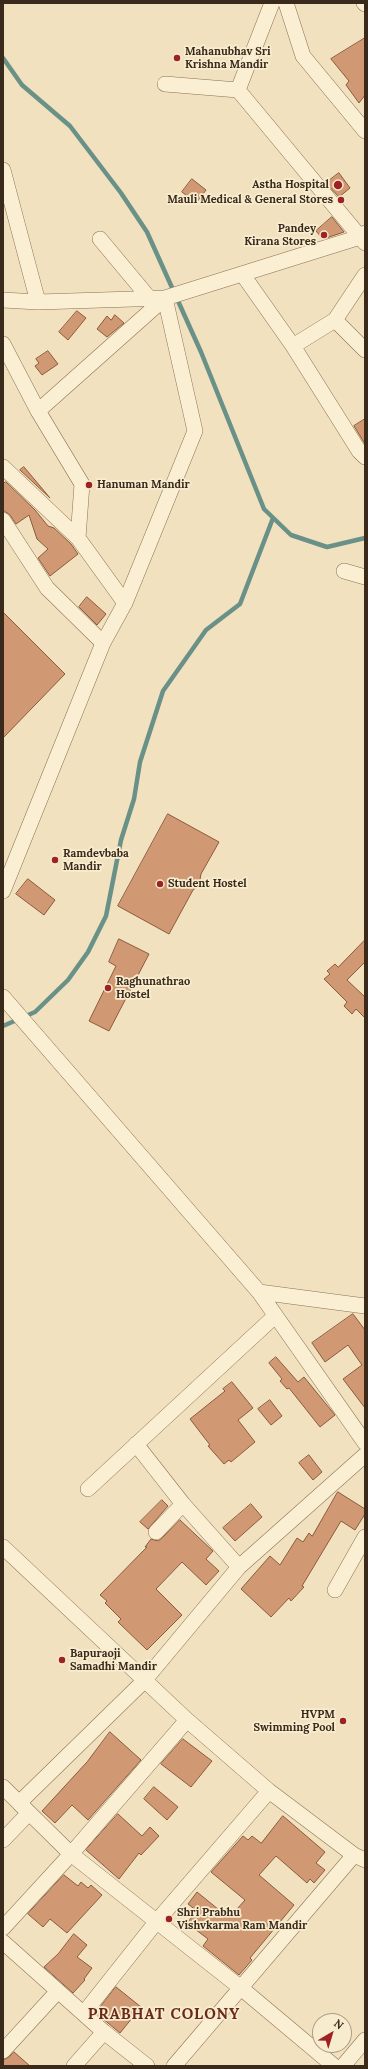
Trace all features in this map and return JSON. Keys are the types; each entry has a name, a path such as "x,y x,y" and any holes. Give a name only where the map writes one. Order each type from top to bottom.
{"street":[{"path":"238,90 272,3"},
{"path":"286,3 303,56 365,132"},
{"path":"3,300 38,302 150,299 168,297 363,238 238,90 165,84"},
{"path":"3,170 38,302"},
{"path":"100,240 150,299"},
{"path":"243,275 293,346 359,451 365,457"},
{"path":"293,346 336,320 365,275"},
{"path":"38,411 168,297"},
{"path":"3,891 103,642 125,603 195,431 168,297"},
{"path":"336,320 365,350"},
{"path":"3,344 38,411 82,484 78,538"},
{"path":"3,467 78,538 125,603"},
{"path":"3,520 46,588 103,642"},
{"path":"344,571 365,577"},
{"path":"3,997 259,1292 365,1443"},
{"path":"259,1292 365,1306"},
{"path":"88,1489 275,1316"},
{"path":"136,1444 183,1504 238,1567"},
{"path":"29,1813 19,1802 144,1681 238,1567 365,1455"},
{"path":"156,1532 183,1504"},
{"path":"335,1590 365,1537"},
{"path":"3,1547 187,1720 269,1791 360,1857 241,1988 174,2066"},
{"path":"3,1928 71,1854 187,1720"},
{"path":"3,1787 71,1854 241,1988 334,2066"},
{"path":"84,2014 157,1921 269,1791"},
{"path":"3,1840 29,1813"},
{"path":"3,1942 104,2032 147,2066"},
{"path":"3,2051 58,1991"},
{"path":"74,2066 104,2032"},
{"path":"343,2066 365,2040"}],"building":[{"path":"365,38 365,95 359,103 346,85 349,81 331,59"},
{"path":"339,173 350,188 339,197 326,183"},
{"path":"192,179 206,190 196,203 182,192"},
{"path":"332,217 344,232 323,239 316,231"},
{"path":"77,311 86,318 68,340 59,332"},
{"path":"115,315 124,323 107,337 97,329 107,316 111,320"},
{"path":"48,351 58,364 42,375 35,366 39,363 36,359"},
{"path":"365,419 365,444 354,426"},
{"path":"24,467 35,480 50,498 20,470"},
{"path":"6,482 35,510 48,526 54,528 71,544 78,554 50,576 38,558 48,549 37,539 29,515 16,524 10,515 3,510 3,484"},
{"path":"87,597 106,614 97,625 79,607"},
{"path":"3,612 65,674 3,738"},
{"path":"168,814 219,842 201,874 199,885 193,890 169,934 118,906"},
{"path":"28,879 55,900 44,915 16,894"},
{"path":"119,939 149,954 109,1031 89,1021 116,966 109,962"},
{"path":"365,940 365,962 347,980 365,997 365,1018 356,1009 352,1014 344,1006 347,1002 324,979 330,974 327,971 335,964 338,967"},
{"path":"353,1314 365,1330 365,1408 343,1379 362,1365 348,1345 325,1362 312,1343"},
{"path":"276,1357 298,1382 304,1377 335,1415 320,1427 289,1388 287,1389 280,1381 282,1379 269,1363"},
{"path":"232,1382 253,1408 238,1420 255,1442 231,1462 229,1460 224,1464 208,1446 210,1445 190,1419 225,1391 223,1389"},
{"path":"270,1400 282,1416 271,1425 258,1409"},
{"path":"309,1455 322,1472 313,1480 299,1463"},
{"path":"338,1492 365,1509 365,1514 355,1530 341,1521 302,1586 304,1587 291,1601 289,1598 271,1617 241,1589 270,1556 280,1565 297,1538 303,1542 309,1533 312,1536"},
{"path":"162,1500 168,1506 148,1529 140,1522"},
{"path":"251,1504 262,1517 235,1541 223,1528"},
{"path":"180,1520 213,1551 206,1559 219,1571 206,1585 182,1562 156,1589 182,1615 147,1650 118,1622 121,1619 105,1603 107,1601 100,1595 147,1547 145,1547 151,1539 158,1541"},
{"path":"110,1732 141,1760 88,1820 72,1805 55,1823 42,1811 87,1762"},
{"path":"183,1739 212,1761 191,1787 161,1764"},
{"path":"154,1787 178,1807 167,1820 144,1799"},
{"path":"118,1814 142,1836 150,1827 159,1836 141,1855 139,1853 119,1879 86,1850"},
{"path":"283,1816 325,1852 316,1863 325,1870 314,1883 310,1879 307,1883 276,1856 259,1875 294,1905 250,1958 252,1960 239,1975 203,1946 208,1939 187,1923 197,1911 188,1904 197,1892 229,1918 245,1900 211,1872 243,1836 248,1840 252,1836 261,1843"},
{"path":"64,1875 78,1886 81,1882 88,1888 91,1885 102,1895 67,1933 50,1919 43,1927 28,1914"},
{"path":"74,1934 87,1945 77,1957 92,1968 84,1979 85,1980 73,1993 44,1967 58,1954"},
{"path":"116,1987 141,2007 120,2033 96,2013"},
{"path":"14,2052 30,2066 3,2066 3,2060"}],"waterway":[{"path":"3,58 22,85 70,126 121,193 147,232 201,352 264,509 291,535 327,547 365,538"},
{"path":"3,1026 35,1012 68,980 88,952 106,916 121,840 134,799 140,762 163,691 206,630 240,604 273,518"}],"place":[{"name":"Mahanubhav Sri Krishna Mandir","path":"177,58"},
{"name":"Astha Hospital","path":"338,185"},
{"name":"Mauli Medical & General Stores","path":"341,200"},
{"name":"Pandey Kirana Stores","path":"324,235"},
{"name":"Hanuman Mandir","path":"89,485"},
{"name":"Ramdevbaba Mandir","path":"55,860"},
{"name":"Student Hostel","path":"160,884"},
{"name":"Raghunathrao Hostel","path":"108,988"},
{"name":"Bapuraoji Samadhi Mandir","path":"62,1660"},
{"name":"HVPM Swimming Pool","path":"343,1721"},
{"name":"Shri Prabhu Vishvkarma Ram Mandir","path":"169,1919"}],"district":[{"name":"PRABHAT COLONY","path":"164,2015"}]}
